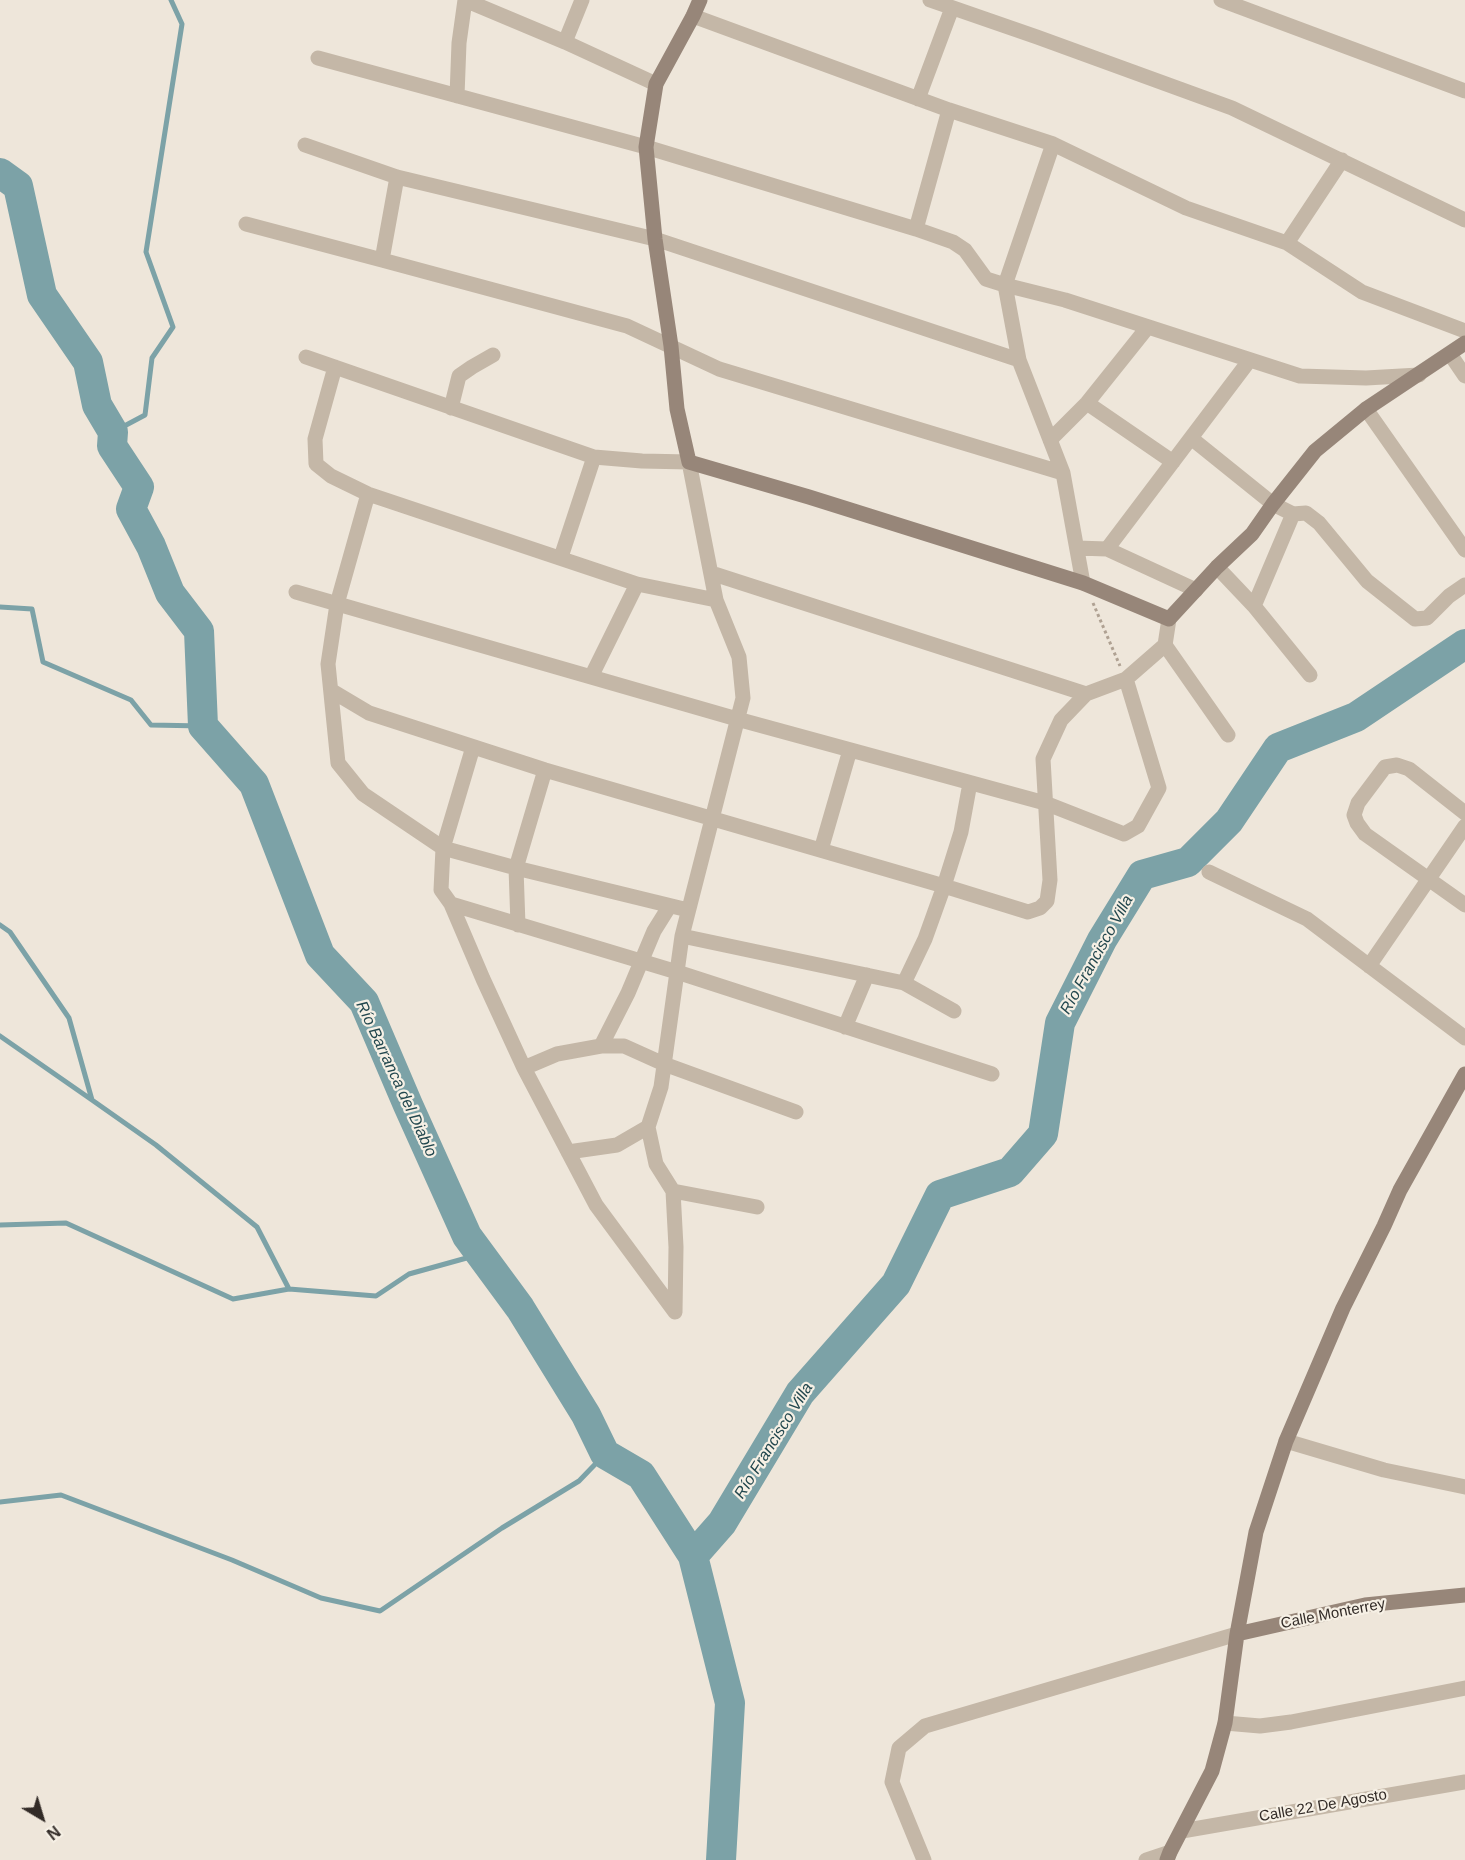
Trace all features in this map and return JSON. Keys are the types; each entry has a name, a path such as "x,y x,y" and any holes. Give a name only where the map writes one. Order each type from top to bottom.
{"main road":[{"path":"700,0 656,84 646,147 655,240 671,346 677,409 689,462 1083,582 1169,620 1217,567 1252,534 1315,451 1366,409 1465,344"},
{"path":"1169,1856 1212,1771 1225,1723 1237,1635 1256,1532 1286,1441 1343,1308 1400,1190 1463,1082"},
{"name":"Calle Monterrey","path":"1237,1635 1365,1605 1465,1595"}],"street":[{"path":"457,96 459,43 465,0 565,42 656,84"},
{"path":"565,42 582,0"},
{"path":"930,0 1232,108 1465,220"},
{"path":"1221,0 1465,91"},
{"path":"918,99 952,8"},
{"path":"693,16 918,99 1053,144 1186,208 1287,243 1362,292 1465,331"},
{"path":"318,58 646,147 916,229 953,242 965,250 986,279 1065,300 1300,376 1366,378 1419,375"},
{"path":"916,229 949,110"},
{"path":"1053,144 1005,285 1019,360 1063,473 1083,582"},
{"path":"304,145 398,177 655,240 1019,360"},
{"path":"1287,243 1342,160"},
{"path":"382,260 398,177"},
{"path":"246,224 627,326 719,369 1063,473"},
{"path":"1050,440 1087,403 1147,328"},
{"path":"1450,354 1465,376"},
{"path":"451,408 459,376 493,355"},
{"path":"306,357 594,457 689,462 716,600 740,657 743,698 682,936 661,1087 648,1127 656,1164 673,1191 676,1247 675,1312 596,1205 524,1068 451,904 441,890 443,848 472,747"},
{"path":"1107,549 1250,361"},
{"path":"335,367 315,439 316,464 331,476 368,494 637,584 716,600"},
{"path":"1087,403 1173,462"},
{"path":"1366,409 1465,550"},
{"path":"1191,438 1273,504 1293,514 1306,513 1319,523 1367,581 1415,620 1427,618 1449,596 1465,585"},
{"path":"561,557 594,457"},
{"path":"368,494 337,604 328,664 338,763 363,794 443,848 688,910"},
{"path":"1254,606 1293,514"},
{"path":"1077,548 1107,549 1196,590"},
{"path":"1217,567 1254,606 1310,675"},
{"path":"711,573 1086,694"},
{"path":"591,677 637,584"},
{"path":"296,592 737,719 1046,803 1124,834 1138,826 1159,788 1126,679"},
{"path":"332,691 369,713 544,770 1028,912 1041,908 1047,901 1050,880 1043,759 1061,720 1086,694 1126,679 1165,645 1169,620"},
{"path":"1165,645 1228,735"},
{"path":"821,850 850,750"},
{"path":"1465,813 1409,769 1397,765 1385,767 1358,802 1354,814 1365,834 1465,905"},
{"path":"518,925 516,868 544,770"},
{"path":"904,983 925,939 944,886 961,832 970,783"},
{"path":"1369,966 1465,826"},
{"path":"1209,872 1307,919 1465,1038"},
{"path":"451,904 677,972 993,1074"},
{"path":"601,1046 628,993 654,931 669,907"},
{"path":"682,936 904,983 954,1011"},
{"path":"845,1027 867,975"},
{"path":"524,1068 557,1054 601,1046 624,1046 664,1064 796,1112"},
{"path":"568,1152 617,1145 648,1127"},
{"path":"673,1191 757,1207"},
{"path":"1286,1441 1384,1470 1465,1487"},
{"path":"924,1860 892,1782 899,1748 925,1726 1237,1635"},
{"path":"1225,1723 1260,1726 1291,1722 1465,1688"},
{"name":"Calle 22 De Agosto","path":"1182,1831 1465,1782"},
{"path":"1146,1860 1169,1856"}],"path":[{"path":"1083,582 1126,679"}],"waterway":[{"path":"113,432 145,415 152,358 173,327 146,252 182,24 171,0"},
{"name":"Río Barranca del Diablo","path":"0,173 18,186 42,295 88,362 97,405 113,432 112,446 139,487 131,509 151,546 170,593 199,631 203,726 254,784 320,955 364,1002 467,1236 520,1308 586,1415 605,1454 641,1475 693,1556 730,1703 721,1860"},
{"path":"0,607 32,609 43,662 131,700 151,725 203,726"},
{"name":"Río Francisco Villa","path":"693,1556 722,1523 800,1393 896,1284 940,1195 1010,1172 1043,1134 1060,1023 1102,940 1142,875 1188,862 1229,821 1278,748 1356,717 1465,644"},
{"path":"0,925 10,932 69,1018 92,1100 156,1145 257,1227 289,1289 376,1296 409,1274 481,1254"},
{"path":"0,1036 92,1100"},
{"path":"0,1225 66,1223 233,1299 289,1289"},
{"path":"0,1502 61,1495 232,1560 321,1598 380,1611 502,1528 579,1481 605,1454"}]}
